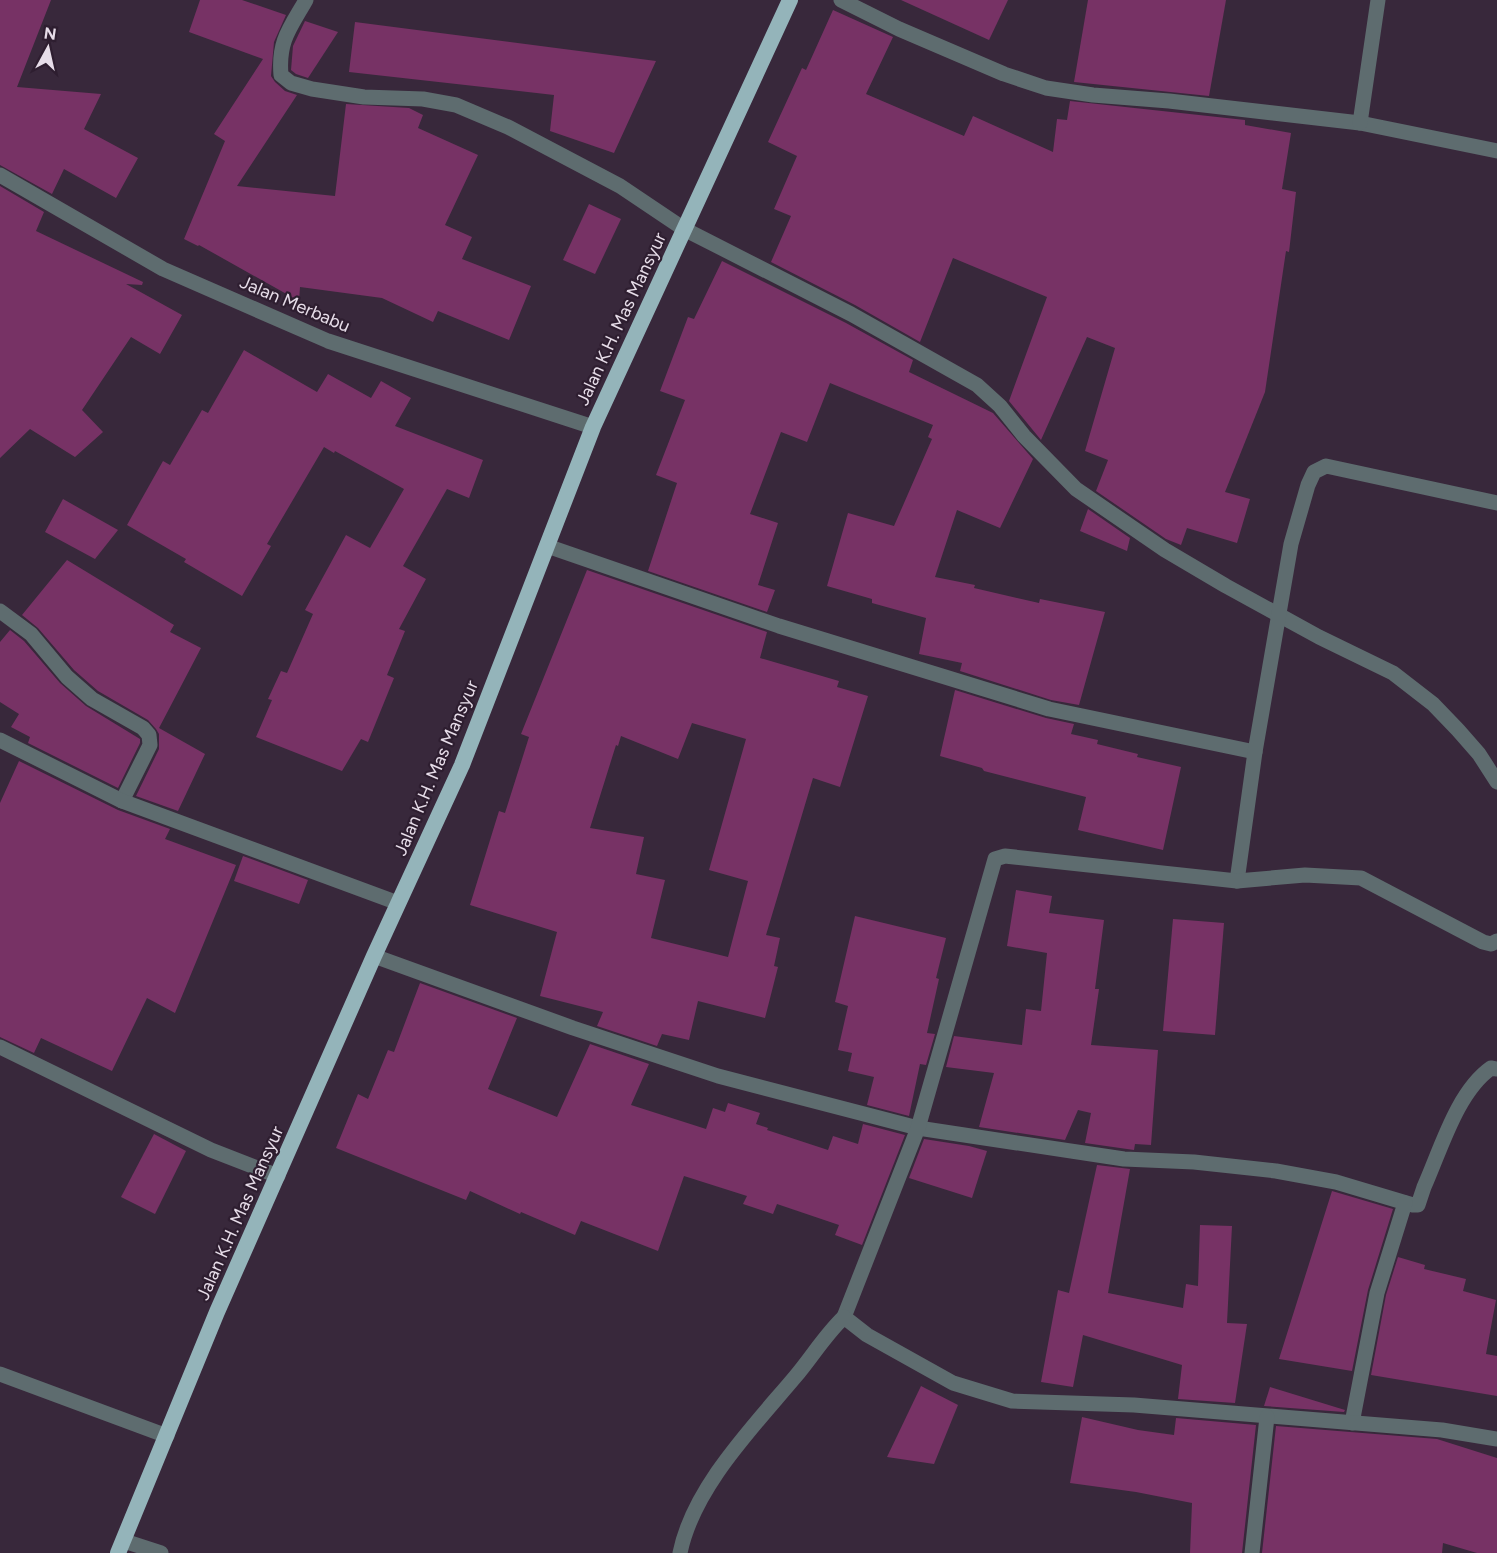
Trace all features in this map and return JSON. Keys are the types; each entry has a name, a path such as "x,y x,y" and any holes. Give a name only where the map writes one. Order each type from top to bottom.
{"highway":[{"name":"Jalan K.H. Mas Mansyur","path":"121,1547 217,1312 374,956 462,765 593,427 790,0"}],"street":[{"path":"306,0 284,39 279,57 281,75 291,82 312,89 347,95 423,99 456,105 531,138 620,186 684,229 851,314 977,385 1000,406 1046,460 1076,489 1165,550 1319,637 1393,673 1433,704 1458,729 1479,754 1497,782"},
{"path":"842,0 899,29 1004,74 1046,88 1360,123 1497,151"},
{"path":"1360,123 1378,0"},
{"name":"Jalan Merbabu","path":"0,175 163,269 328,341 593,427"},
{"path":"1237,881 1255,752 1291,544 1314,472 1326,466 1497,503"},
{"path":"547,546 779,626 1049,709 1255,752"},
{"path":"0,611 31,634 67,677 92,699 142,728 149,735 150,745 123,801"},
{"path":"0,740 123,801 398,903"},
{"path":"680,1553 682,1541 695,1509 711,1484 750,1428 844,1317 918,1128 995,860 1005,856 1237,881 1305,876 1361,878 1483,942 1491,944 1497,940"},
{"path":"374,956 573,1028 718,1076 918,1128 1124,1159 1194,1162 1276,1171 1336,1182 1418,1205 1465,1094 1479,1077 1491,1068 1497,1069"},
{"path":"0,1047 211,1150 278,1176"},
{"path":"1352,1423 1377,1293 1405,1203"},
{"path":"844,1317 867,1335 953,1383 1012,1401 1134,1405 1442,1430 1497,1439"},
{"path":"0,1374 167,1436"},
{"path":"1252,1553 1267,1416"},
{"path":"121,1547 161,1553"}],"building":[{"path":"0,0 51,0 17,87 101,94 84,129 138,158 116,198 64,169 52,194 0,165"},
{"path":"200,0 242,0 286,15 274,42 271,76 285,91 297,95 237,186 335,196 346,104 409,108 423,115 418,128 478,155 445,225 472,237 462,259 531,286 509,340 438,311 433,322 382,298 300,287 299,301 199,245 184,239 225,141 214,134 263,59 189,32"},
{"path":"901,0 1008,0 989,40"},
{"path":"1088,0 1226,0 1209,96 1074,82"},
{"path":"833,10 893,37 866,94 964,136 973,116 1053,152 1057,119 1067,120 1070,101 1245,120 1245,125 1291,133 1282,189 1296,192 1289,252 1286,251 1265,392 1225,492 1250,499 1237,543 1187,528 1181,545 1166,539 1096,491 1108,460 1085,451 1115,348 1087,337 1041,440 1009,401 1047,297 953,258 920,342 855,305 771,262 791,216 774,209 797,156 768,142 802,68 806,70"},
{"path":"305,21 338,32 308,78 291,70 293,46"},
{"path":"355,22 656,61 614,153 550,131 554,95 349,72"},
{"path":"0,186 44,212 36,231 143,282 142,285 126,284 182,315 160,354 131,337 82,410 103,432 75,457 30,429 0,458"},
{"path":"589,204 621,219 595,274 563,260"},
{"path":"722,261 846,323 913,360 909,372 993,413 1033,459 1000,528 957,510 935,577 975,585 974,588 1039,603 1040,599 1105,612 1079,705 1051,700 960,671 962,663 919,654 926,618 872,603 872,599 827,586 848,513 894,526 932,439 928,437 933,425 830,383 807,442 781,432 750,514 778,523 758,585 775,590 767,612 648,571 677,483 656,475 685,400 660,391 688,317 694,319"},
{"path":"244,350 317,392 328,374 371,398 381,381 411,398 395,426 483,460 469,498 447,489 403,566 426,579 399,629 405,631 387,675 394,678 368,742 361,739 342,771 256,737 272,700 268,699 281,671 287,673 313,614 305,610 346,535 370,548 404,489 324,447 267,544 271,546 242,596 184,562 186,559 127,525 163,461 170,465 202,410 208,413"},
{"path":"63,499 118,530 95,559 45,532"},
{"path":"1088,509 1130,538 1127,551 1080,531"},
{"path":"67,560 174,625 170,632 201,648 159,728 205,754 178,811 136,796 159,749 159,734 156,729 148,720 98,691 74,670 38,628 22,615"},
{"path":"587,570 767,632 760,658 839,681 837,687 868,696 840,787 813,778 766,935 780,938 774,966 778,967 765,1018 698,1001 689,1040 662,1034 657,1046 597,1026 603,1012 540,996 557,932 470,905 499,811 505,813 529,737 521,734","holes":["692,723 746,739 709,870 748,881 728,957 651,938 665,880 636,874 644,837 590,828 616,745 618,746 621,736 678,759"]},
{"path":"10,630 24,641 60,683 86,706 140,739 118,788 28,743 30,737 11,727 19,714 0,702 0,642"},
{"path":"955,690 1046,718 1074,724 1071,734 1098,740 1097,744 1138,754 1137,757 1181,767 1163,850 1078,830 1086,797 984,771 982,768 940,756"},
{"path":"19,761 118,810 170,829 165,839 236,865 175,1013 147,998 112,1071 41,1038 34,1053 0,1037 0,803"},
{"path":"243,856 308,880 299,904 234,881"},
{"path":"1016,890 1052,896 1049,913 1104,920 1095,989 1099,989 1091,1045 1158,1050 1151,1145 1135,1144 1134,1150 1085,1143 1091,1113 1078,1110 1065,1140 979,1127 994,1073 946,1067 954,1036 1022,1045 1026,1009 1041,1011 1047,953 1007,946"},
{"path":"855,916 946,938 936,978 939,979 927,1033 935,1034 926,1065 920,1064 909,1116 867,1105 874,1077 848,1071 852,1053 838,1050 848,1006 835,1002"},
{"path":"1173,919 1224,923 1215,1035 1163,1031"},
{"path":"420,983 517,1018 488,1089 557,1117 590,1044 649,1064 631,1105 706,1129 713,1108 725,1112 728,1103 760,1113 756,1124 768,1128 767,1130 828,1150 833,1136 858,1144 863,1124 905,1135 862,1245 835,1235 839,1225 777,1204 773,1214 743,1204 747,1196 684,1176 658,1251 581,1221 575,1235 521,1212 520,1214 470,1191 466,1200 336,1148 358,1094 368,1099 388,1050 394,1052"},
{"path":"154,1134 186,1151 155,1214 121,1197"},
{"path":"924,1139 987,1151 972,1198 909,1178"},
{"path":"1097,1165 1130,1169 1108,1293 1183,1308 1186,1284 1198,1286 1200,1225 1232,1226 1227,1323 1247,1324 1235,1403 1178,1399 1182,1365 1083,1335 1073,1387 1041,1382 1058,1290 1069,1293"},
{"path":"1332,1191 1393,1209 1368,1290 1352,1371 1279,1359"},
{"path":"1398,1257 1425,1265 1424,1269 1466,1279 1463,1291 1496,1300 1486,1354 1497,1356 1497,1396 1371,1375 1386,1295"},
{"path":"921,1386 958,1405 934,1464 887,1457"},
{"path":"1270,1387 1345,1410 1344,1412 1264,1406"},
{"path":"1082,1417 1138,1430 1174,1435 1176,1418 1256,1425 1242,1553 1190,1553 1192,1503 1070,1483"},
{"path":"1276,1426 1437,1439 1497,1458 1497,1553 1477,1553 1443,1543 1442,1553 1262,1553"}]}
